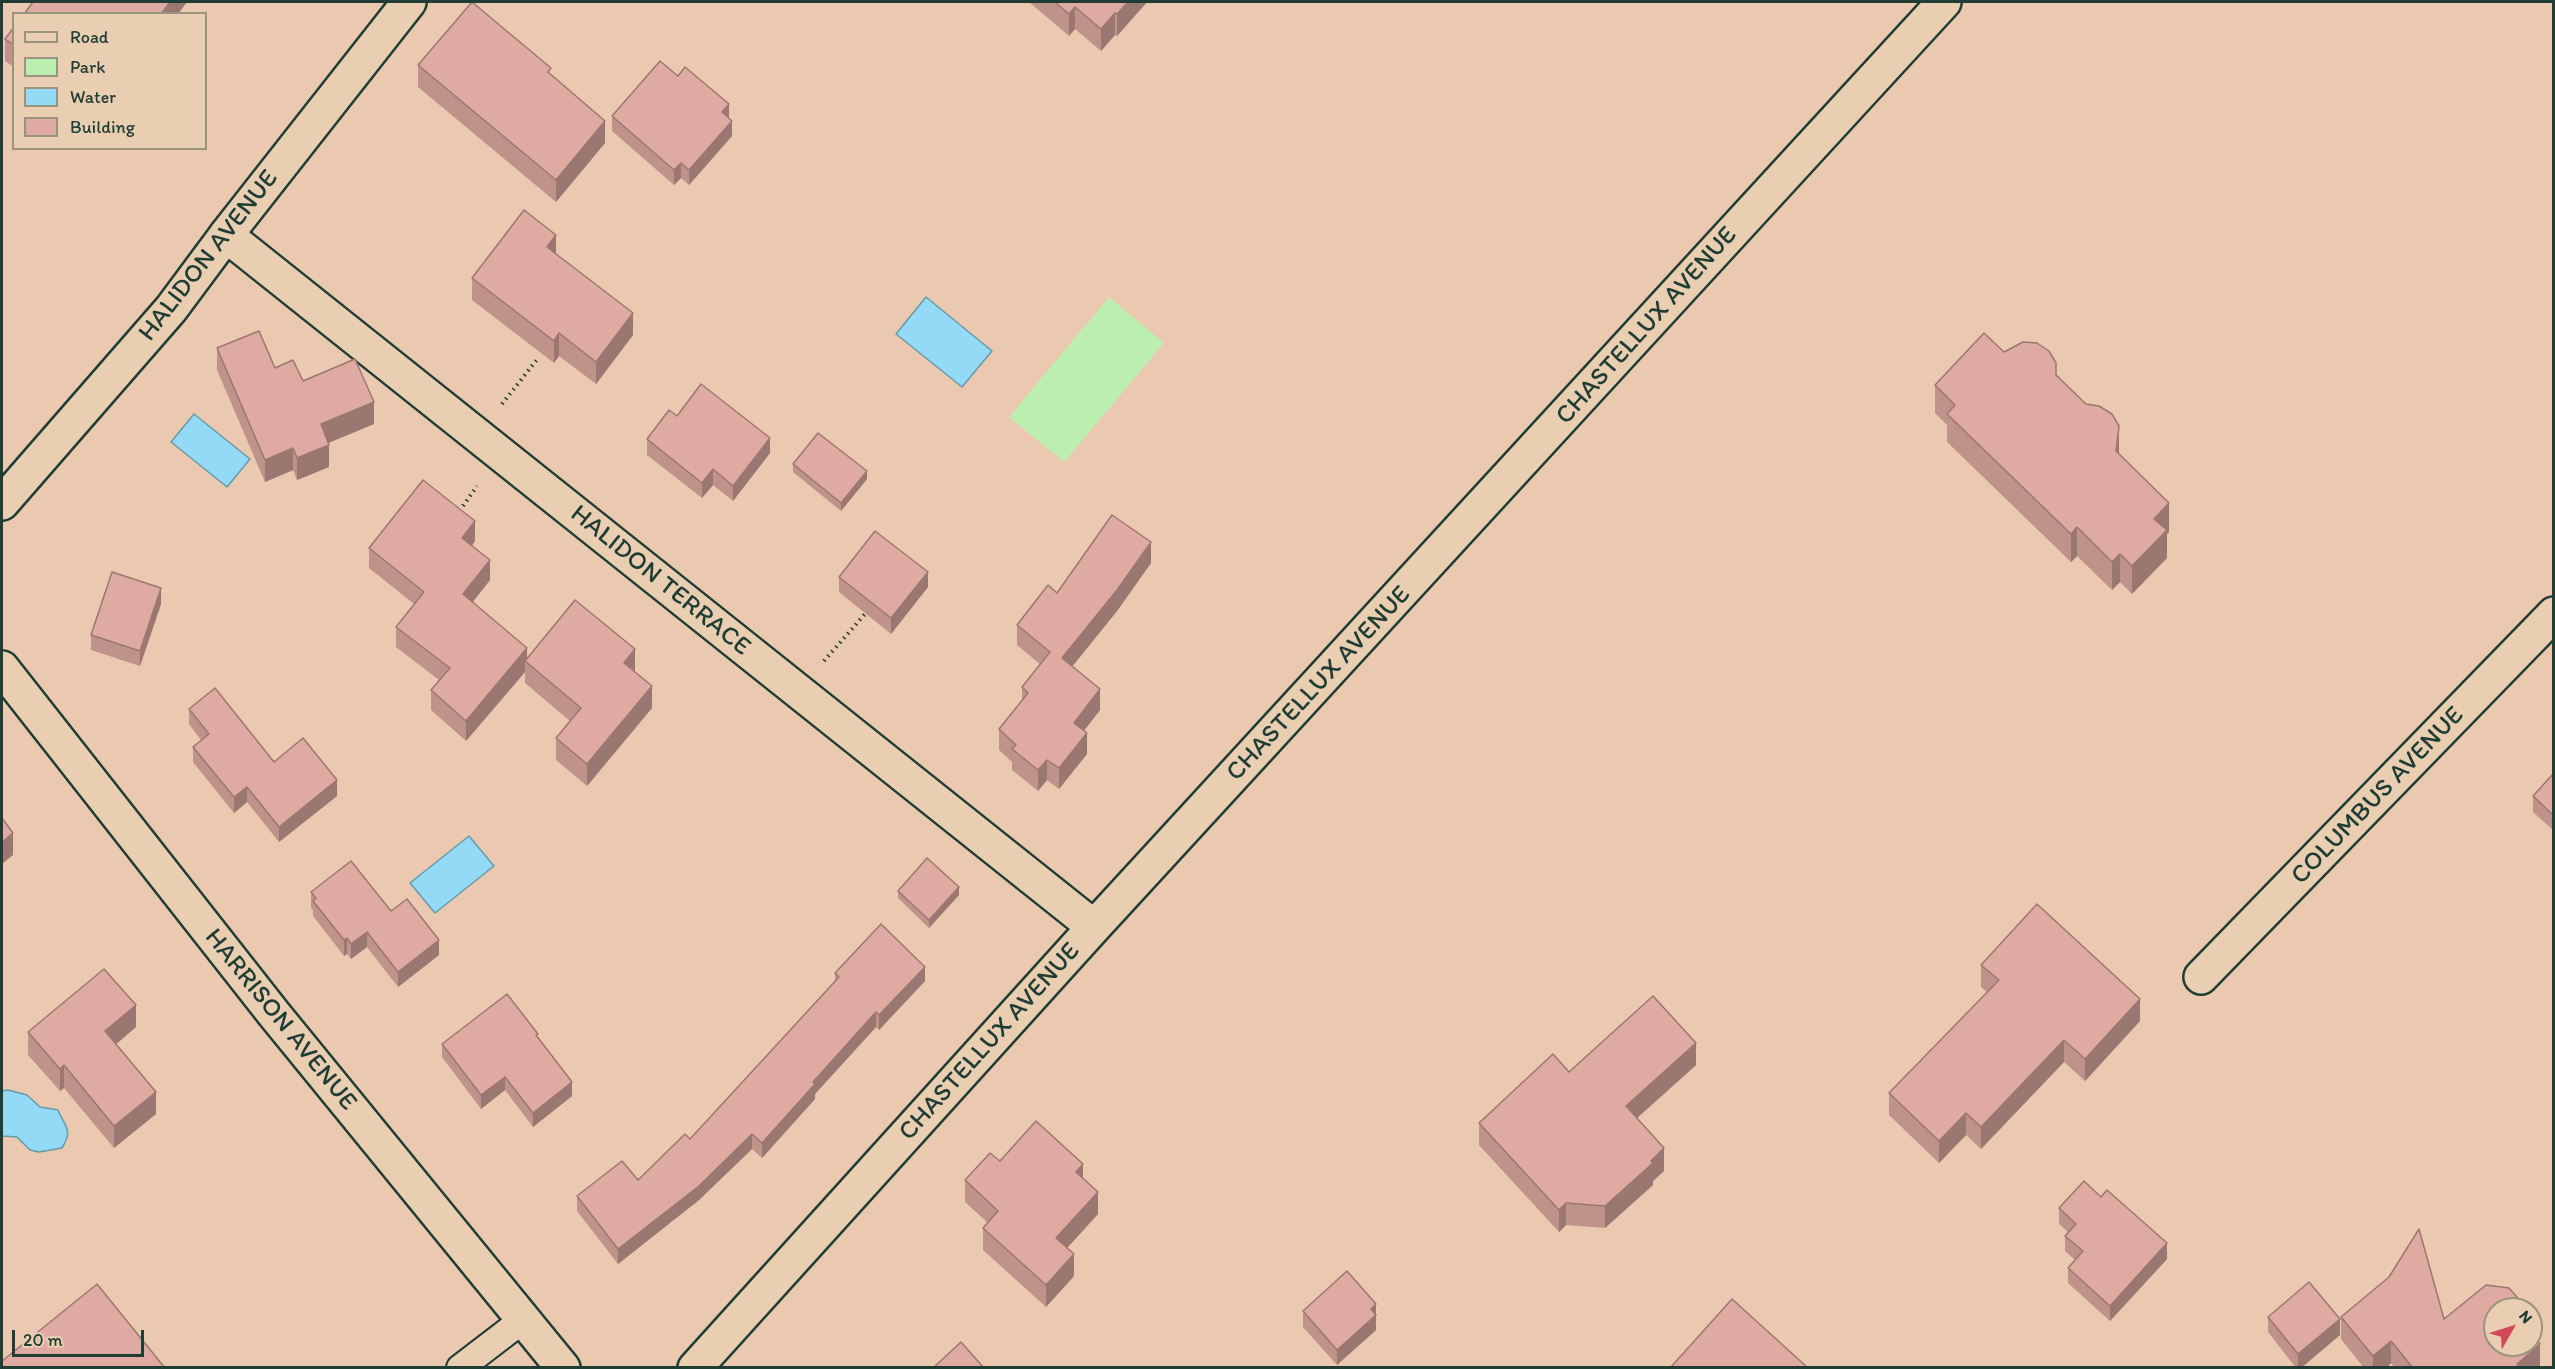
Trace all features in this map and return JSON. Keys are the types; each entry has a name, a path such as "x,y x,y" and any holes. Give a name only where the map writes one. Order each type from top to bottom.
{"street":[{"name":"HALIDON AVENUE","path":"2,503 171,309 226,235 409,2"},
{"name":"CHASTELLUX AVENUE","path":"694,1368 1094,927 1944,2"},
{"name":"HALIDON TERRACE","path":"226,235 1094,927"},
{"name":"COLUMBUS AVENUE","path":"2200,977 2553,614"},
{"name":"HARRISON AVENUE","path":"2,668 274,1014 563,1368"}],"lane":[{"path":"460,1368 524,1319"}],"path":[{"path":"477,435 539,357"},
{"path":"798,691 865,614"}],"green space":[{"path":"1109,297 1164,343 1064,462 1009,417"}],"water":[{"path":"926,297 992,351 962,387 896,334"},
{"path":"194,414 250,459 227,487 171,442"},
{"path":"469,836 494,866 435,913 410,883"},
{"path":"8,1090 27,1095 40,1107 58,1110 68,1132 62,1148 39,1152 30,1150 17,1137 2,1136 2,1091"}],"building":[{"path":"33,2 170,2 162,12 26,12"},
{"path":"472,2 551,68 548,72 605,121 556,180 418,65"},
{"path":"1055,2 1128,2 1101,29 1075,7 1069,14"},
{"path":"12,30 12,44 5,39"},
{"path":"660,61 678,76 685,67 729,104 722,112 732,121 689,170 681,163 674,170 612,116"},
{"path":"524,210 556,235 547,247 633,313 596,362 559,333 554,341 472,278"},
{"path":"259,331 275,368 293,360 303,381 355,359 374,402 321,424 329,445 297,458 293,448 265,460 217,348"},
{"path":"1984,333 2004,352 2023,342 2037,343 2049,351 2056,363 2056,375 2086,404 2099,406 2112,414 2119,426 2116,451 2169,503 2154,519 2167,530 2132,566 2120,554 2112,562 2077,527 2071,534 1947,414 1955,405 1935,385"},
{"path":"701,384 770,438 733,486 713,469 702,483 647,439 669,410 677,416"},
{"path":"818,433 867,471 841,503 793,464"},
{"path":"423,480 475,521 462,538 490,560 463,594 527,648 466,721 431,690 450,668 396,627 424,592 369,548"},
{"path":"1112,515 1151,542 1117,590 1062,658 1100,689 1074,723 1087,733 1059,768 1047,760 1038,770 1012,749 1016,745 999,729 1028,693 1022,687 1050,652 1017,625 1048,585 1057,593"},
{"path":"875,531 928,572 891,618 839,577"},
{"path":"112,572 161,588 140,651 91,635"},
{"path":"575,600 635,649 624,663 652,686 587,764 556,738 581,708 525,661"},
{"path":"215,688 274,762 303,738 337,780 279,827 247,787 234,797 193,747 209,734 189,709"},
{"path":"2553,774 2553,815 2533,796"},
{"path":"2,818 13,833 2,842"},
{"path":"927,858 959,887 929,920 898,891"},
{"path":"351,861 391,911 407,899 439,940 398,972 367,932 351,944 347,938 344,940 313,901 316,898 311,892"},
{"path":"2037,904 2140,999 2085,1059 2064,1040 1981,1127 1966,1113 1939,1141 1889,1093 1999,980 1981,965"},
{"path":"881,924 925,967 879,1015 876,1012 762,1143 752,1134 699,1186 618,1249 577,1196 622,1161 638,1180 685,1134 690,1139 839,977 835,973"},
{"path":"104,969 136,1005 105,1031 156,1092 114,1126 64,1065 60,1069 28,1032"},
{"path":"507,994 572,1082 533,1113 505,1077 481,1095 442,1044"},
{"path":"1653,996 1696,1043 1626,1106 1664,1148 1651,1161 1653,1163 1605,1206 1566,1203 1559,1210 1479,1123 1553,1054 1569,1072"},
{"path":"1036,1121 1083,1164 1076,1172 1098,1192 1056,1238 1074,1254 1046,1285 983,1228 998,1211 965,1180 990,1153 1000,1161"},
{"path":"2084,1181 2101,1197 2107,1190 2167,1243 2110,1306 2068,1268 2083,1251 2065,1236 2076,1224 2059,1208"},
{"path":"2419,1229 2444,1319 2486,1285 2509,1288 2517,1297 2483,1297 2483,1357 2525,1357 2517,1364 2520,1368 2413,1368 2391,1341 2373,1356 2341,1317 2389,1277"},
{"path":"1347,1271 1376,1304 1371,1309 1376,1315 1337,1350 1303,1311"},
{"path":"2309,1282 2340,1319 2298,1354 2268,1317"},
{"path":"97,1284 165,1368 2,1368 2,1361"},
{"path":"1732,1299 1808,1368 1670,1368"},
{"path":"961,1342 984,1368 933,1368"}]}
